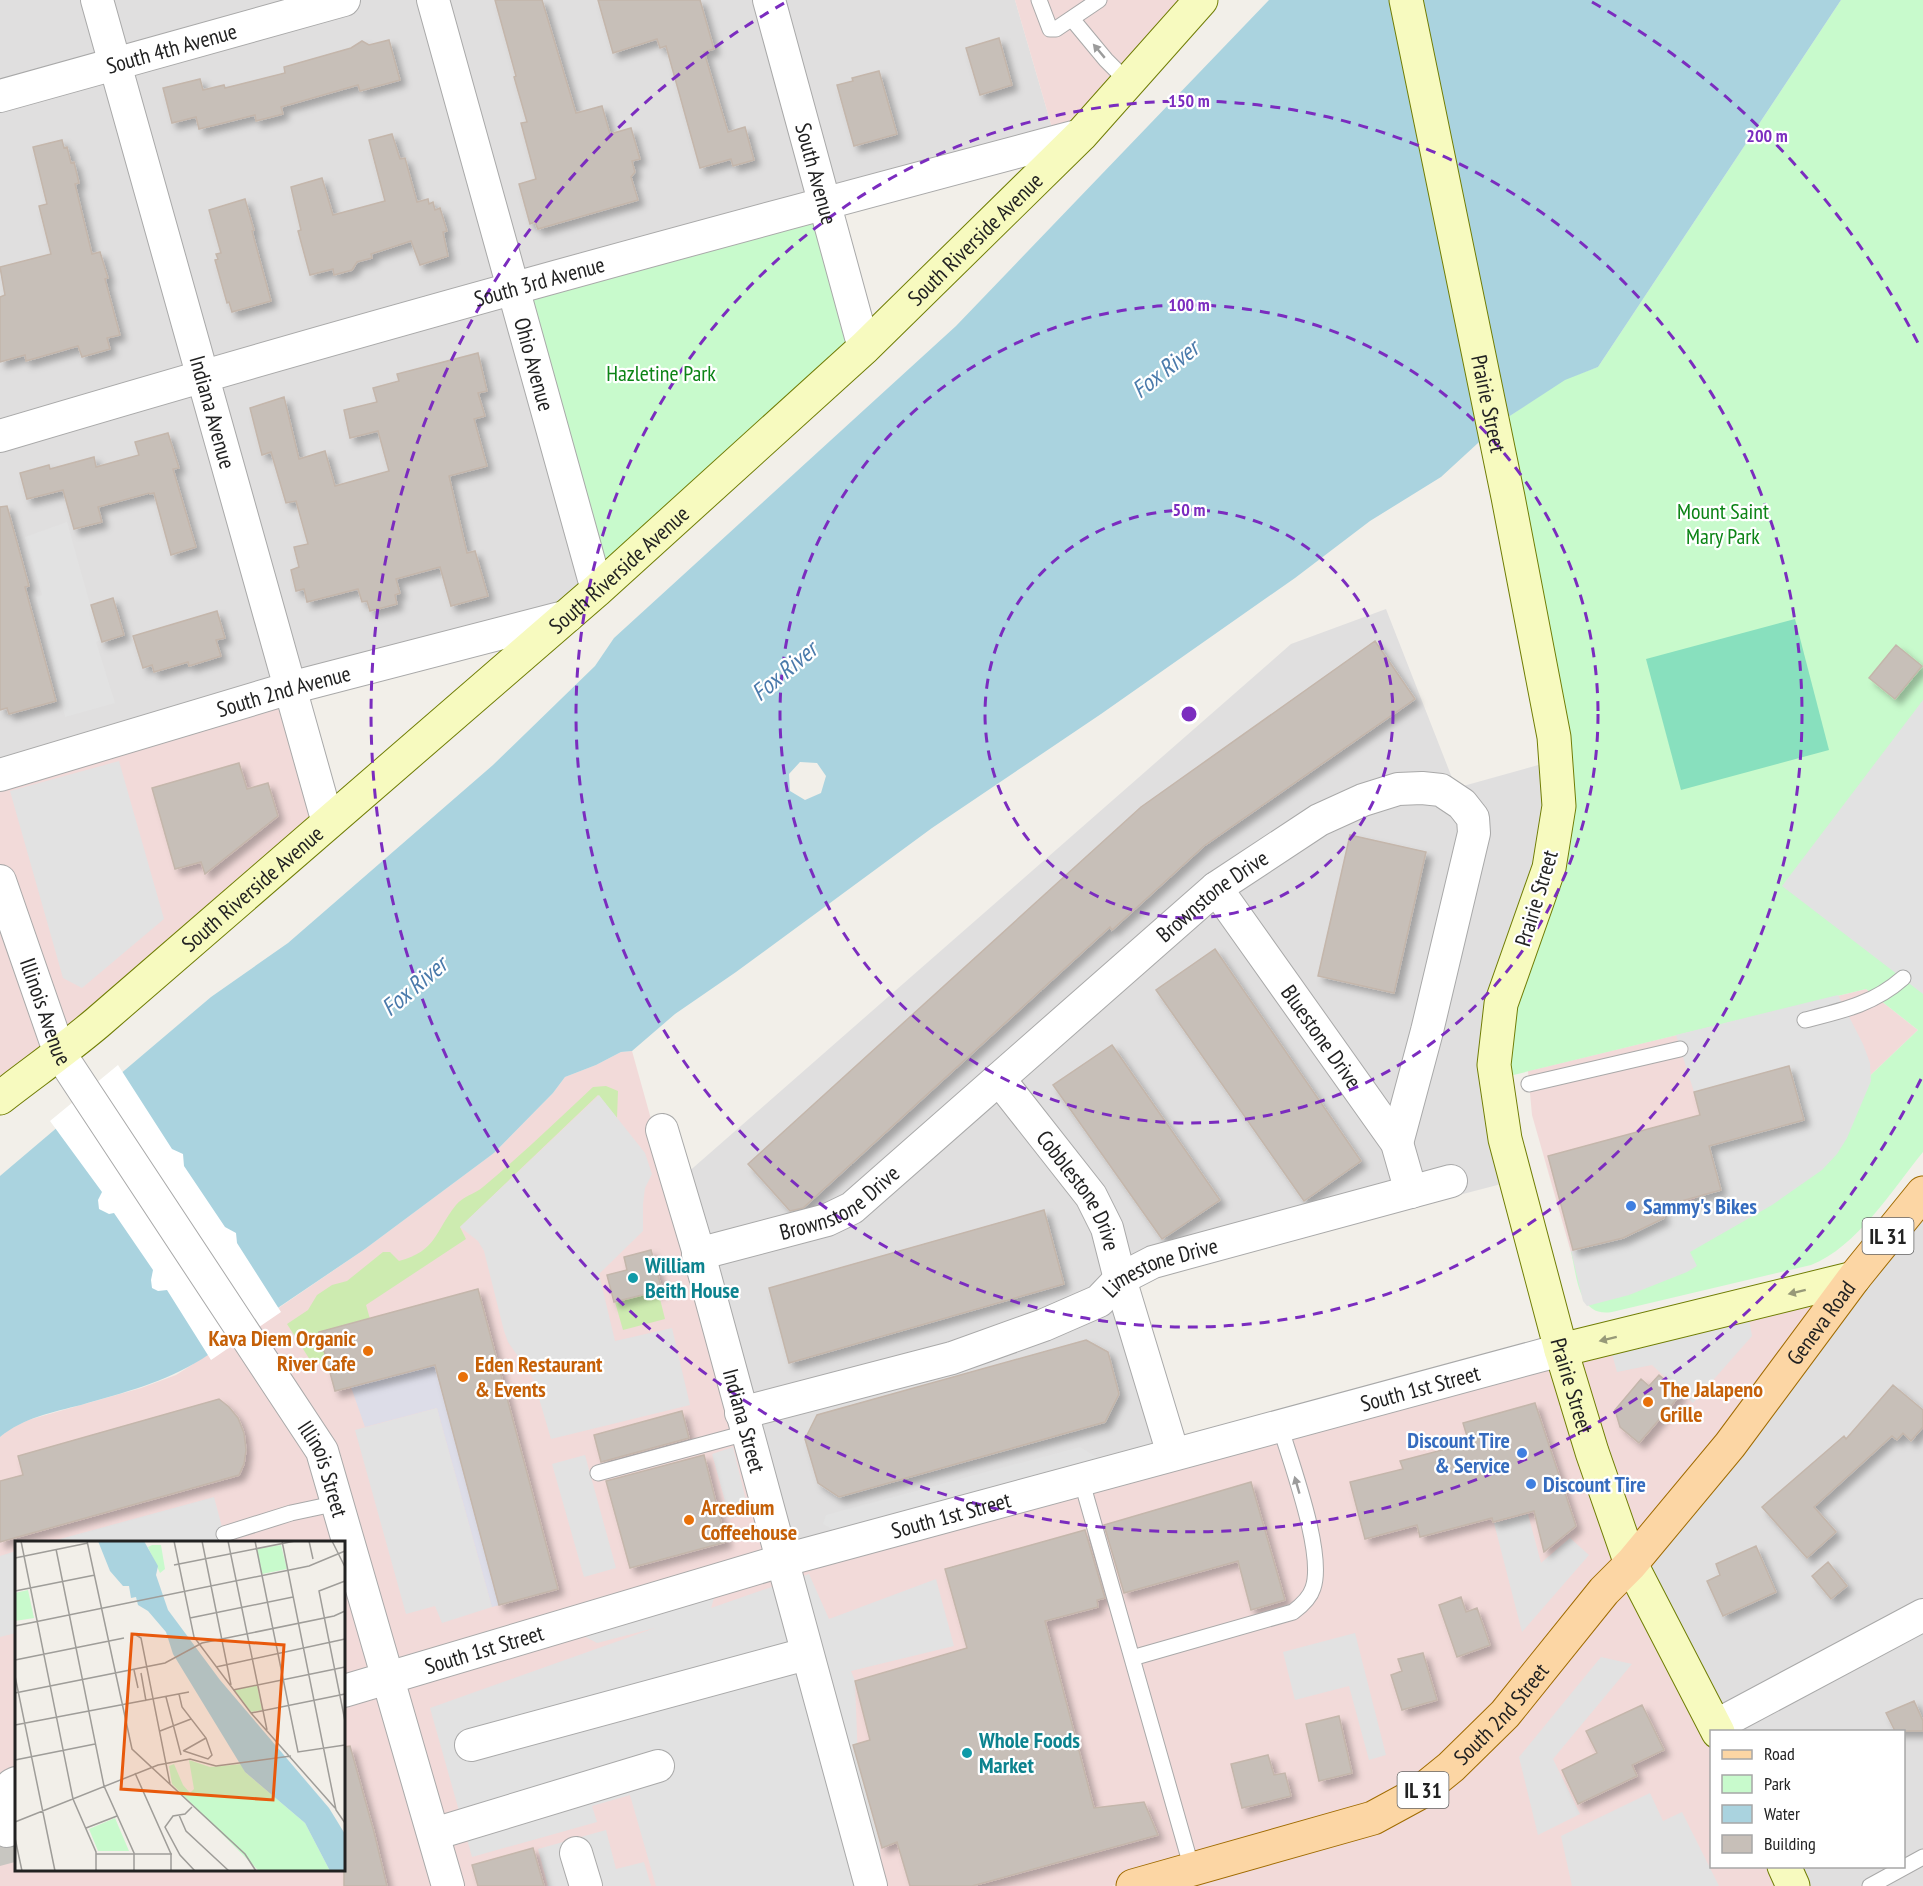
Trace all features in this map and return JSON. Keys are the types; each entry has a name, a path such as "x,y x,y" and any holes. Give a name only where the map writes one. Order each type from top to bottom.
{"main road":[{"name":"Geneva Road","path":"1631,1564 1730,1445 1854,1278 1923,1193"},
{"name":"South 2nd Street","path":"1133,1886 1373,1818 1419,1793 1451,1767 1505,1714 1604,1591 1631,1564"}],"street":[{"name":"Indiana Avenue","path":"97,0 328,823"},
{"name":"South 4th Avenue","path":"0,96 344,0"},
{"name":"Ohio Avenue","path":"434,0 597,590"},
{"name":"South Avenue","path":"769,0 864,348"},
{"name":"South Riverside Avenue","path":"0,1098 60,1054 568,616 864,348 1081,135 1201,0"},
{"name":"Prairie Street","path":"1406,0 1508,497 1554,737 1559,806 1549,868 1501,1004 1494,1065 1505,1139 1561,1350 1592,1452 1631,1564 1717,1729"},
{"name":"South 3rd Avenue","path":"0,436 202,376 824,203 1081,135"},
{"name":"South 2nd Avenue","path":"0,775 290,688 568,616"},
{"name":"Brownstone Drive","path":"699,1254 827,1220 852,1208 1216,888 1319,820 1363,800 1398,789 1422,788 1441,790 1462,804 1473,818 1474,833 1467,869 1397,1143"},
{"name":"Illinois Avenue","path":"0,880 60,1054 91,1102"},
{"name":"Bluestone Drive","path":"1216,888 1397,1143 1411,1192"},
{"name":"Cobblestone Drive","path":"999,1078 1091,1196 1107,1228 1173,1455"},
{"name":"Illinois Street","path":"91,1102 322,1451 448,1886"},
{"name":"Indiana Street","path":"662,1130 699,1254 871,1886"},
{"name":"Limestone Drive","path":"744,1423 952,1358 1044,1325 1099,1301 1120,1279 1153,1262 1451,1181"},
{"path":"1561,1350 1854,1278"},
{"name":"South 1st Street","path":"345,1691 781,1560 1561,1350"},
{"path":"1717,1729 1923,1616"},
{"path":"471,1745 806,1654"},
{"path":"434,1834 658,1766"},
{"path":"7,1831 3,1815 8,1792"},
{"path":"576,1853 586,1886"},
{"path":"1785,1868 1793,1886"}],"lane":[{"path":"1039,0 1050,29 1056,29 1099,0"},
{"path":"1071,19 1128,82"},
{"path":"1804,1020 1848,1010 1871,1001 1888,991 1903,978"},
{"path":"1528,1084 1680,1049"},
{"path":"598,1473 744,1423"},
{"path":"1132,1658 1293,1612 1303,1605 1313,1588 1316,1568 1314,1541 1280,1426"},
{"path":"1081,1479 1192,1869"},
{"path":"224,1534 338,1503"},
{"path":"1905,1867 1923,1857"},
{"path":"1870,1886 1903,1868"}],"shaded area":[{"path":"0,0 89,0 280,684 0,767"},
{"path":"106,0 760,0 814,197 586,584 559,607 296,678"},
{"path":"778,0 1015,0 1053,131 831,193"},
{"path":"1015,0 1186,0 1076,126 1053,131"},
{"path":"67,522 100,640 96,642 115,703 65,717 36,597 42,595 25,537"},
{"path":"1386,609 1456,788 1549,762 1549,812 1500,979 1509,1182 1132,1280 1187,1441 786,1552 686,1174 1291,644"},
{"path":"285,694 322,819 60,1042 0,867 0,780"},
{"path":"1923,700 1923,994 1782,886"},
{"path":"119,761 164,919 82,988 63,978 10,791"},
{"path":"0,896 60,1054 0,1092"},
{"path":"1866,989 1918,1030 1812,1131 1723,1192 1624,1239 1571,1252 1532,1115 1528,1071"},
{"path":"1838,995 1863,1044 1870,1063 1871,1081 1847,1138 1837,1154 1822,1170 1772,1205 1690,1252 1697,1266 1629,1295 1587,1306 1583,1301 1571,1251 1623,1238 1664,1218 1700,1196 1721,1190 1709,1146 1804,1119 1788,1066 1694,1092 1676,1035"},
{"path":"632,1051 773,1556 394,1669 331,1449 252,1326 365,1249 494,1153 553,1093 565,1077 621,1052"},
{"path":"599,1095 645,1153 652,1174 645,1188 643,1231 599,1274 615,1341 672,1328 690,1405 551,1439 533,1378 508,1342 504,1331 484,1251 478,1241 460,1227"},
{"path":"1923,1214 1923,1886 1809,1886 1800,1868 1905,1868 1905,1730 1732,1730 1649,1565"},
{"path":"1841,1287 1633,1552 1567,1354"},
{"path":"1748,1313 1752,1336 1693,1403 1652,1365 1617,1372 1609,1343"},
{"path":"237,1336 319,1459 343,1541 15,1541 15,1871 345,1871 345,1550 439,1886 0,1886 0,1437 8,1430 28,1420 141,1388 176,1375"},
{"path":"1557,1359 1623,1562 1528,1660 1441,1765 1367,1813 1112,1886 457,1886 399,1684"},
{"path":"435,1365 499,1605 492,1607 437,1408 365,1427 351,1387"},
{"path":"437,1408 492,1607 442,1623 435,1606 406,1614 355,1430"},
{"path":"733,1447 749,1513 730,1519 712,1454"},
{"path":"1080,1447 1103,1461 839,1533 823,1524 826,1515"},
{"path":"585,1455 616,1568 584,1577 552,1464"},
{"path":"214,1497 226,1541 53,1541"},
{"path":"1528,1514 1541,1563 1570,1538 1589,1555 1522,1632 1494,1523"},
{"path":"15,1551 15,1633 0,1637 0,1556"},
{"path":"809,1574 829,1619 936,1579 954,1646 851,1671 855,1681 858,1762 879,1840 884,1886 656,1886 630,1795 592,1806 597,1822 472,1857 430,1708 655,1628 597,1643 582,1635 714,1598 711,1608"},
{"path":"1630,1580 1710,1742 1710,1868 1773,1868 1782,1886 1166,1886 1375,1824"},
{"path":"1355,1633 1386,1755 1369,1760 1349,1686 1295,1700 1283,1652"},
{"path":"1601,1657 1632,1664 1553,1759 1580,1814 1538,1835 1519,1757"},
{"path":"1650,1793 1663,1821 1682,1812 1719,1886 1572,1886 1561,1836"},
{"path":"606,1830 616,1869 644,1862 651,1886 548,1886 538,1849"}],"green space":[{"name":"Mount Saint Mary Park","path":"1841,0 1923,0 1923,1152 1873,1216 1844,1245 1828,1257 1811,1265 1612,1312 1601,1312 1592,1309 1581,1293 1571,1252 1624,1239 1723,1192 1812,1131 1918,1030 1866,989 1505,1077 1513,1001 1559,874 1502,421 1565,379 1598,367"},
{"name":"Hazletine Park","path":"819,213 858,351 601,574 521,293"},
{"path":"1795,619 1829,750 1681,790 1646,659"},
{"path":"606,1086 618,1091 617,1118 598,1095 460,1227 466,1239 366,1305 370,1319 319,1332 327,1363 312,1363 287,1324 308,1310 317,1295 332,1285 347,1281 383,1252 390,1252 399,1261 421,1252 434,1239 459,1202 497,1175 593,1087"},
{"path":"658,1291 665,1319 623,1330 615,1302"}],"water":[{"name":"Fox River","path":"1269,0 1841,0 1598,367 1565,380 1502,421 1441,477 1370,521 1295,578 1101,714 932,828 675,1014 632,1051 621,1052 565,1077 553,1093 494,1153 365,1249 202,1359 143,1386 28,1420 0,1437 0,1176 211,997 288,943 493,765 595,666 614,638 956,326","holes":["800,762 817,763 826,776 821,793 805,800 790,791 789,774"]}],"pier":[{"path":"118,1065 172,1149 183,1154 184,1166 225,1227 236,1233 237,1243 281,1312 211,1360 167,1290 158,1291 152,1288 153,1270 114,1213 109,1214 99,1209 98,1200 102,1192 50,1121"}],"building":[{"path":"495,0 542,0 576,113 602,106 610,134 631,128 640,159 632,161 635,172 631,177 638,200 538,229 535,222 530,224 519,184 536,179 521,123 527,122"},
{"path":"598,0 700,0 714,49 704,52 728,132 745,127 754,160 733,166 731,159 700,168 666,46 660,48 657,39 613,53"},
{"path":"999,38 1012,85 980,95 966,48"},
{"path":"389,40 400,80 360,91 358,85 281,107 283,114 256,121 255,115 199,129 196,117 172,123 163,88 200,79 203,90 224,85 225,88 285,73 284,67 351,48 362,41 369,45"},
{"path":"879,71 897,134 854,146 837,85 853,81 852,78"},
{"path":"392,134 400,159 405,158 417,202 428,199 429,204 433,202 435,210 440,208 447,231 443,232 448,256 420,265 411,241 371,254 372,258 357,262 352,270 334,275 333,269 310,275 298,231 301,230 291,187 322,178 333,215 385,201 369,140"},
{"path":"62,140 64,148 67,147 71,163 74,162 79,183 75,184 92,254 100,252 120,335 107,338 110,349 82,357 78,346 26,361 25,355 0,362 0,297 5,295 0,267 51,254 39,206 47,204 33,147"},
{"path":"245,199 271,301 232,312 229,302 227,303 215,260 218,259 216,254 221,253 209,210"},
{"path":"478,353 487,391 478,393 485,416 474,419 487,466 449,476 467,553 475,551 488,596 451,606 440,567 396,579 400,593 395,595 397,604 370,611 367,601 362,602 358,589 307,602 304,589 296,591 291,570 299,567 294,547 308,544 296,501 286,503 271,452 262,455 250,408 284,397 299,459 325,451 335,486 389,471 378,431 350,438 344,410 377,402 373,388 399,381 397,374"},
{"path":"168,433 179,468 173,469 196,547 171,555 154,493 98,507 102,522 74,529 63,490 27,499 20,473 49,465 50,469 94,457 96,467 139,455 135,442"},
{"path":"7,506 29,586 25,587 56,701 9,714 7,708 0,710 0,507"},
{"path":"113,598 124,635 102,642 91,605"},
{"path":"217,611 225,638 216,640 221,656 189,666 188,662 154,672 152,665 143,668 133,636"},
{"path":"1375,641 1415,699 1204,846 1112,930 1110,927 803,1208 790,1211 748,1164 1141,807"},
{"path":"1896,645 1922,666 1895,699 1869,678"},
{"path":"239,763 247,789 268,783 278,816 205,874 201,862 175,869 152,788"},
{"path":"1350,835 1426,852 1394,993 1318,976"},
{"path":"1215,949 1361,1161 1304,1201 1156,990"},
{"path":"1112,1045 1220,1200 1162,1239 1053,1085"},
{"path":"1789,1066 1804,1120 1709,1146 1721,1190 1660,1207 1664,1218 1623,1238 1573,1250 1548,1156 1700,1115 1694,1092"},
{"path":"1044,1210 1064,1284 789,1363 769,1288"},
{"name":"William Beith House","path":"651,1250 662,1290 614,1302 607,1275 627,1270 624,1257"},
{"path":"478,1289 558,1589 499,1605 435,1365 335,1391 319,1332"},
{"path":"1086,1340 1108,1352 1119,1394 1105,1422 839,1497 818,1483 805,1439 817,1415"},
{"name":"The Jalapeno Grille","path":"1659,1375 1681,1394 1639,1443 1620,1427 1615,1410 1641,1379 1649,1386"},
{"path":"1893,1385 1923,1410 1923,1427 1911,1441 1903,1433 1897,1440 1892,1436 1814,1507 1836,1532 1807,1558 1762,1507 1844,1436 1846,1439"},
{"path":"219,1399 238,1418 244,1433 246,1450 244,1464 239,1475 0,1542 0,1481 23,1475 18,1456"},
{"path":"1535,1403 1576,1526 1544,1552 1534,1511 1493,1522 1492,1518 1420,1537 1417,1525 1365,1539 1350,1482 1403,1469 1400,1461 1469,1443 1463,1423"},
{"path":"682,1411 689,1438 601,1462 594,1435"},
{"name":"Arcedium Coffeehouse","path":"704,1455 726,1542 630,1568 606,1481"},
{"path":"1251,1482 1285,1600 1251,1610 1238,1561 1124,1593 1104,1525"},
{"name":"Whole Foods Market","path":"1085,1530 1105,1598 1097,1600 1098,1607 1045,1621 1094,1808 1144,1802 1158,1835 972,1886 910,1886 897,1842 882,1848 853,1745 870,1740 855,1681 967,1648 945,1569"},
{"path":"1756,1546 1776,1592 1723,1616 1707,1581 1720,1575 1716,1564"},
{"path":"1828,1562 1847,1586 1831,1599 1812,1576"},
{"path":"1461,1597 1466,1612 1477,1608 1490,1645 1457,1657 1439,1605"},
{"path":"1423,1653 1437,1700 1402,1710 1391,1675 1402,1671 1398,1659"},
{"path":"1914,1701 1923,1721 1923,1731 1894,1730 1886,1713"},
{"path":"1642,1705 1664,1750 1632,1765 1637,1776 1578,1804 1562,1770 1597,1753 1586,1731"},
{"path":"1339,1716 1352,1773 1319,1781 1306,1724"},
{"path":"350,1746 387,1886 344,1886 345,1747"},
{"path":"1268,1755 1274,1775 1285,1773 1291,1796 1242,1808 1231,1764"},
{"path":"533,1848 544,1886 478,1886 472,1865"}],"tunnel":[{"path":"7,1831 15,1861"}],"place":[{"name":"Sammy's Bikes","path":"1631,1206"},
{"name":"William Beith House","path":"633,1278"},
{"name":"Kava Diem Organic River Cafe","path":"368,1351"},
{"name":"Eden Restaurant & Events","path":"463,1377"},
{"name":"The Jalapeno Grille","path":"1648,1402"},
{"name":"Discount Tire & Service","path":"1522,1453"},
{"name":"Discount Tire","path":"1531,1484"},
{"name":"Arcedium Coffeehouse","path":"689,1520"},
{"name":"Whole Foods Market","path":"967,1753"}]}
